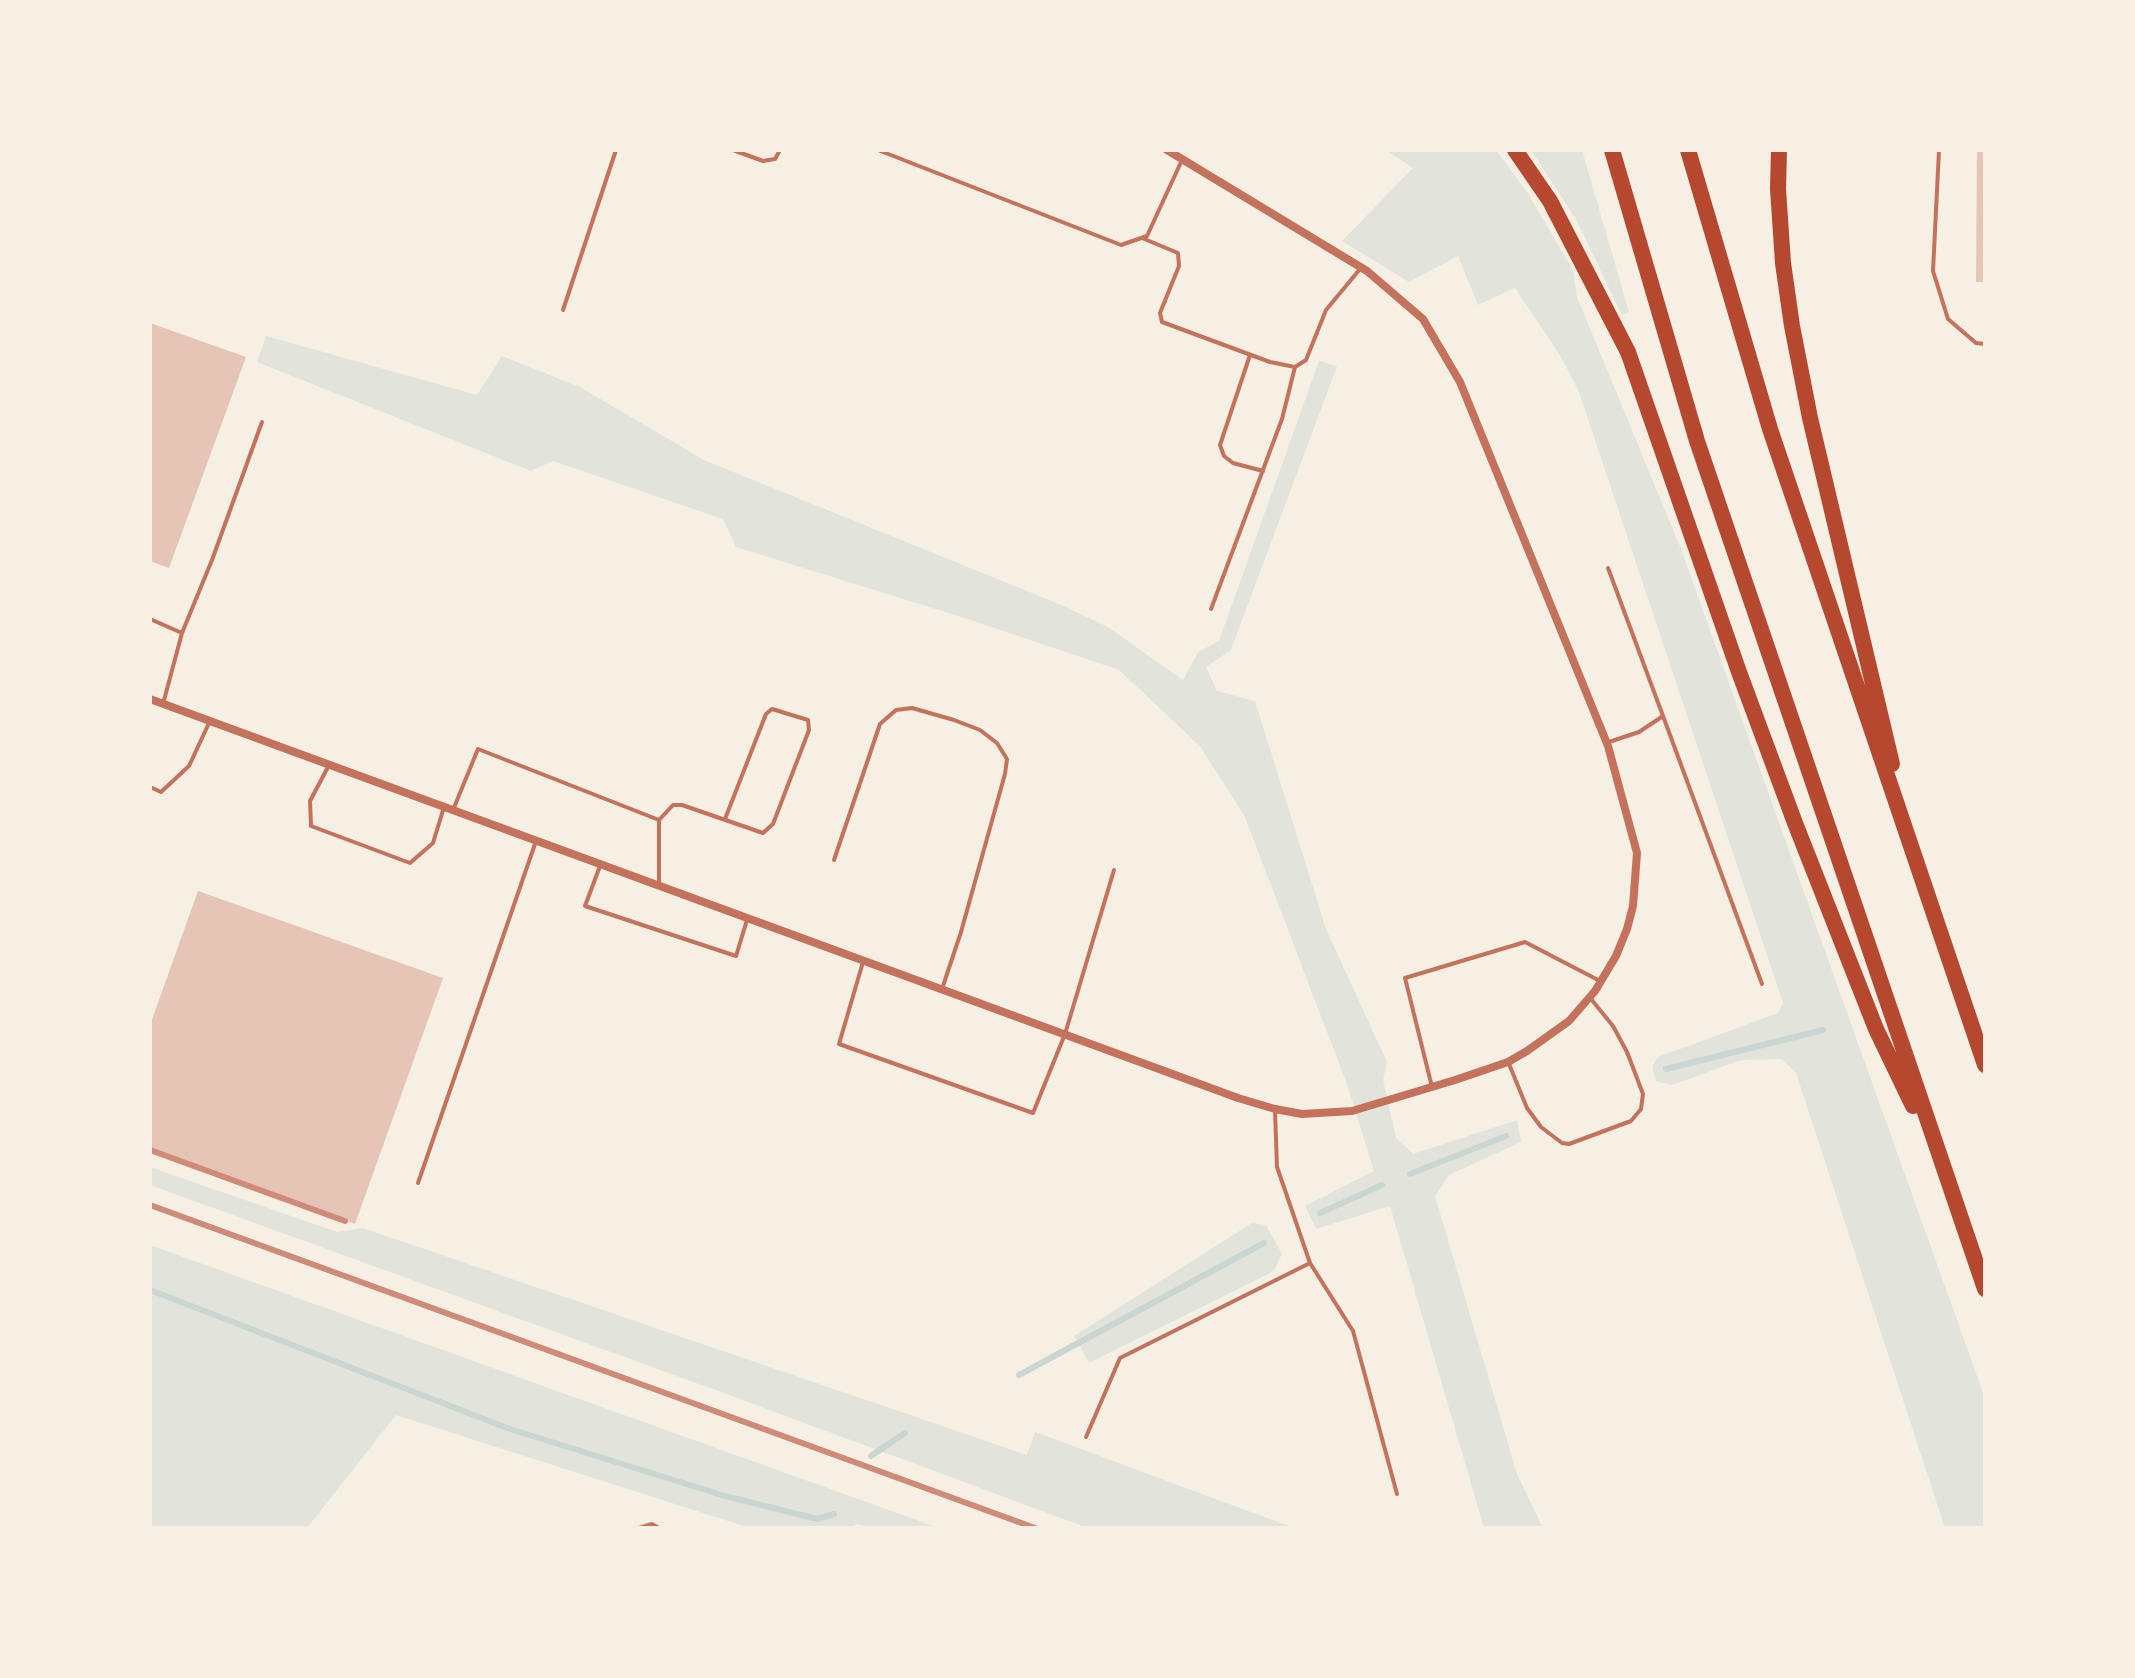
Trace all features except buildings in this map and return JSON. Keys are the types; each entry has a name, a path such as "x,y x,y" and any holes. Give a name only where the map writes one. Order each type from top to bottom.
{"highway":[{"path":"1515,150 1550,201 1628,352 1733,657 1795,823 1876,1029 1942,1165"},
{"path":"1612,150 1697,441 1985,1289"},
{"path":"1688,150 1770,429 1985,1065"},
{"path":"1779,150 1783,263 1792,326 1813,432 1913,855"}],"street":[{"path":"150,699 1275,1109 1302,1114 1352,1111 1508,1062 1546,1040 1569,1021 1602,982 1627,929 1633,906 1637,853 1606,742 1460,382 1423,319 1362,268 1180,155 1167,150"}],"lane":[{"path":"563,310 616,150"},
{"path":"733,150 763,161 775,159 780,150"},
{"path":"878,150 1121,245 1147,236 1180,155"},
{"path":"1939,150 1933,271 1948,319 1976,343 1985,344"},
{"path":"1142,238 1178,253 1179,266 1160,313 1162,322 1270,362 1295,367"},
{"path":"1211,609 1282,419 1295,367 1306,360 1326,310 1362,268"},
{"path":"1250,355 1220,445 1224,456 1233,463 1263,471"},
{"path":"163,704 182,633 262,422"},
{"path":"1608,568 1762,984"},
{"path":"150,619 182,633"},
{"path":"834,860 880,724 896,710 912,708 954,720 980,730 997,743 1007,759 1005,774 942,989"},
{"path":"659,886 659,820 673,805 682,805 763,833 773,824 809,730 808,720 772,709 766,714 725,819"},
{"path":"1606,742 1639,732 1663,716"},
{"path":"150,787 161,792 189,766 210,721"},
{"path":"329,765 310,801 311,826 410,863 433,843 478,749 659,820"},
{"path":"418,1183 536,841"},
{"path":"600,864 585,906 736,956 748,918"},
{"path":"863,960 839,1044 1033,1113 1065,1034 1114,870"},
{"path":"1432,1087 1405,978 1525,942 1602,982"},
{"path":"1508,1062 1527,1108 1541,1127 1562,1143 1569,1144 1631,1121 1641,1109 1643,1094 1613,1026 1590,997"},
{"path":"1275,1109 1277,1167 1310,1263 1353,1331 1397,1494"},
{"path":"1086,1437 1120,1358 1310,1263"},
{"path":"639,1528 652,1524 659,1528"}],"shaded area":[{"path":"1386,150 1496,150 1527,192 1573,270 1577,297 1681,549 1985,1398 1985,1528 1945,1528 1796,1073 1782,1059 1741,1060 1672,1085 1656,1081 1652,1067 1658,1057 1778,1013 1783,1003 1579,392 1560,355 1515,288 1478,305 1458,256 1409,282 1342,241 1413,168"},
{"path":"1531,150 1582,150 1629,312 1622,315 1576,219"},
{"path":"266,336 477,395 502,356 580,387 704,460 1059,604 1108,627 1183,680 1198,652 1219,641 1319,361 1337,366 1231,650 1206,667 1217,691 1255,701 1326,929 1387,1062 1383,1080 1396,1138 1413,1154 1517,1120 1521,1142 1449,1175 1435,1196 1517,1474 1543,1528 1484,1528 1390,1206 1316,1229 1305,1206 1374,1171 1348,1087 1245,817 1200,746 1119,670 736,547 723,519 553,461 531,471 257,362"},
{"path":"150,1167 337,1232 363,1228 1027,1455 1035,1432 1294,1528 1088,1528 150,1185"},
{"path":"1252,1223 1266,1225 1282,1254 1274,1271 1089,1363 1074,1336"},
{"path":"150,1245 939,1528 874,1528 857,1524 849,1528 750,1528 396,1415 307,1528 150,1528"}],"waterway":[{"path":"1666,1069 1823,1030"},
{"path":"1410,1174 1506,1136"},
{"path":"1320,1213 1382,1185"},
{"path":"1019,1375 1264,1243"},
{"path":"150,1290 510,1429 725,1496 817,1519 834,1514"},
{"path":"871,1456 905,1433"}],"railway":[{"path":"150,1150 345,1221"},
{"path":"150,1205 1035,1528"}]}
